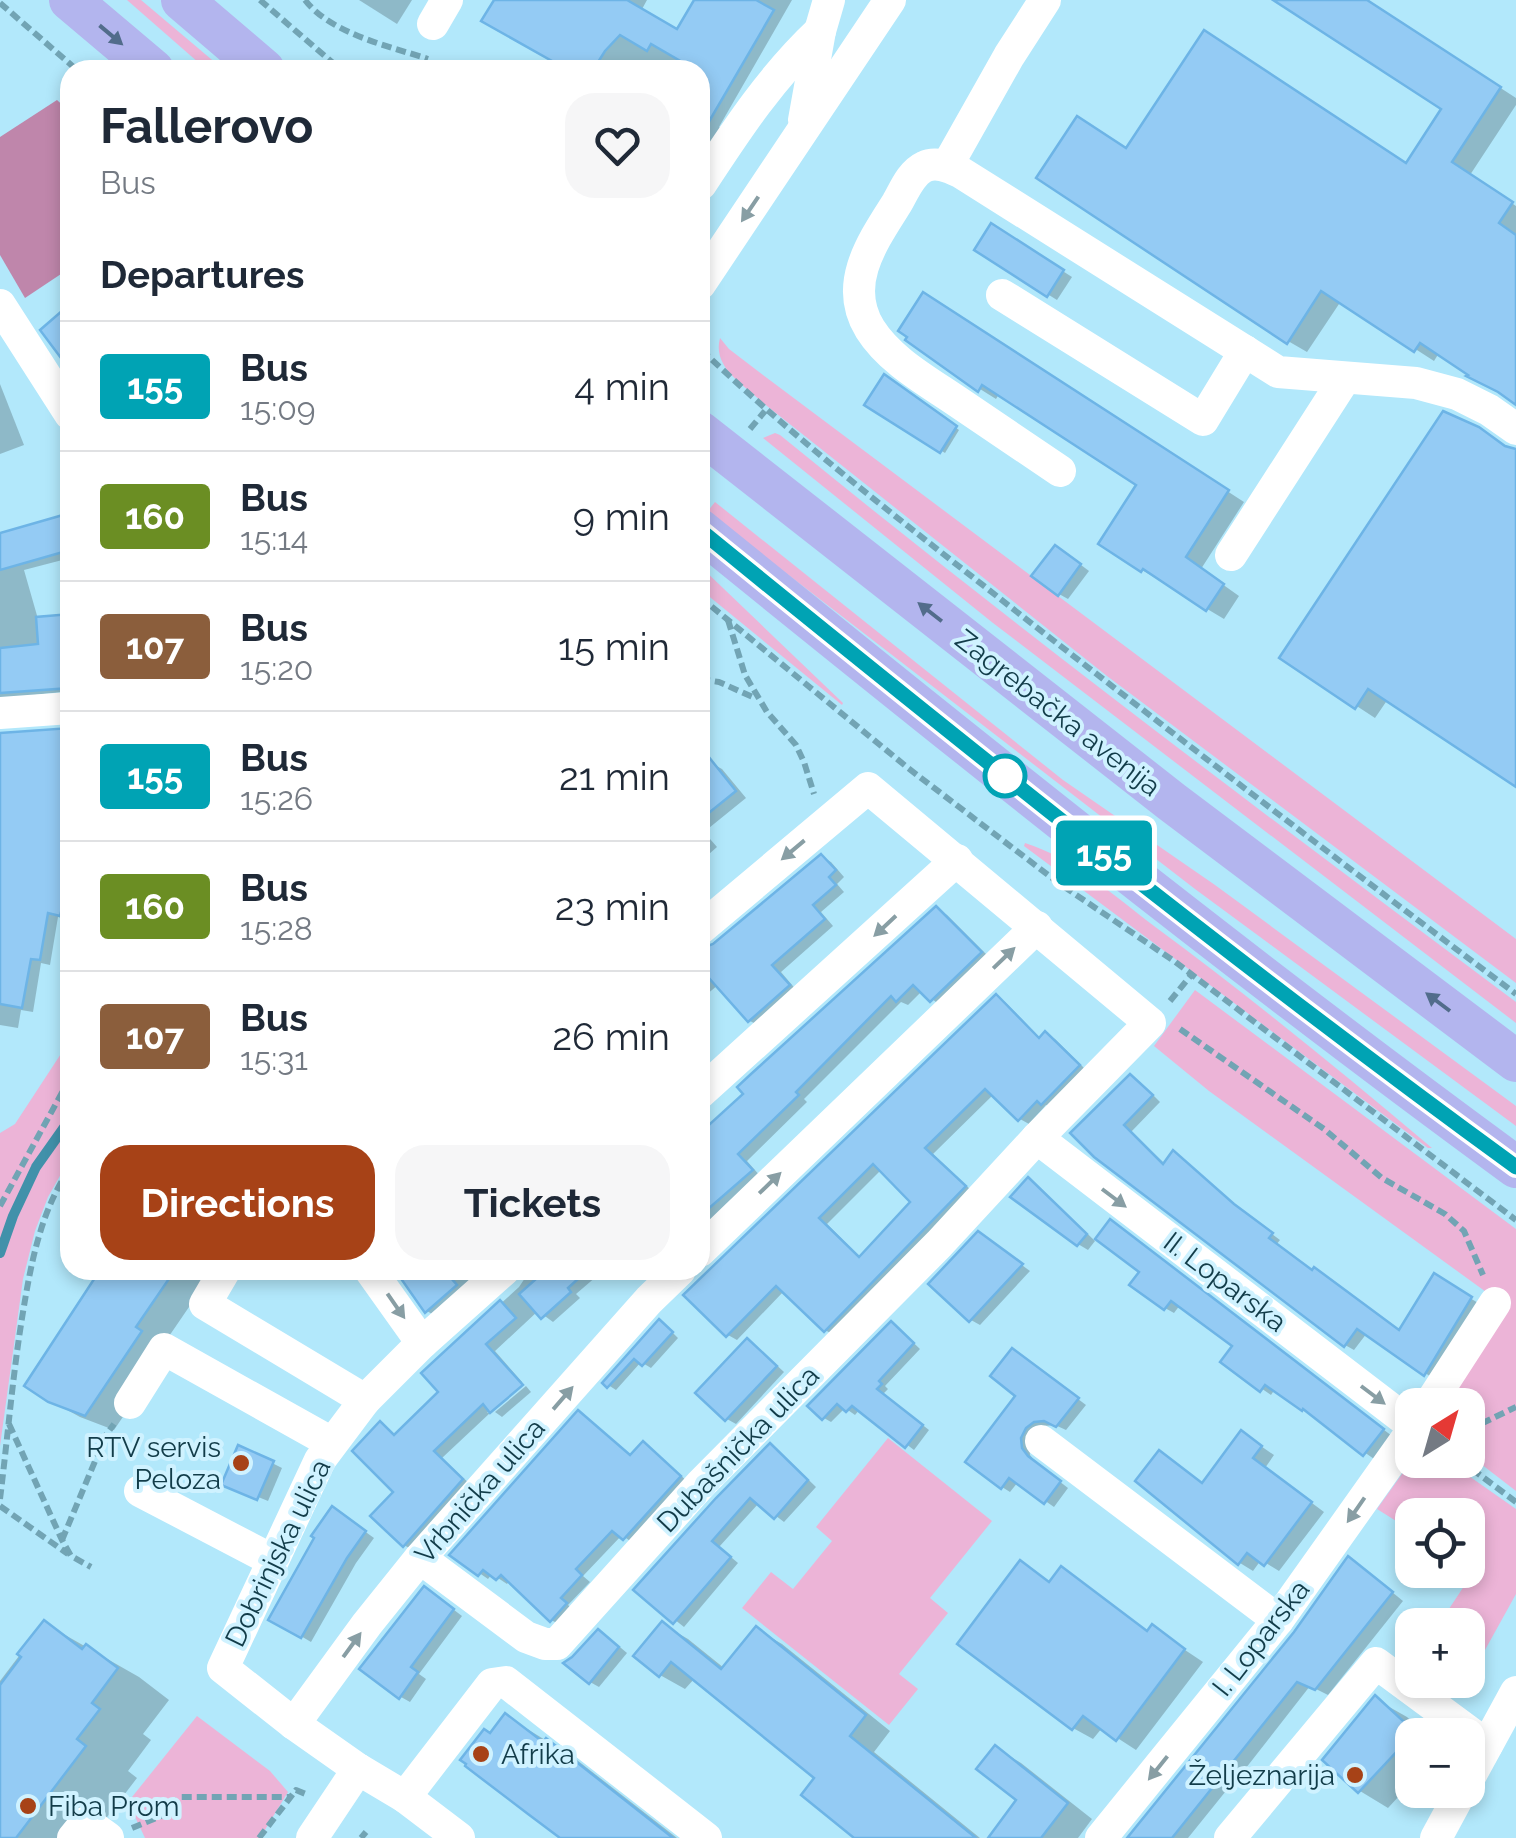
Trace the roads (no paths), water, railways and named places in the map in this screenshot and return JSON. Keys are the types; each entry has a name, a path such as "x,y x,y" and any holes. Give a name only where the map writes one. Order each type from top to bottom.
{"main road":[{"path":"70,0 141,60"},
{"path":"182,0 252,60"},
{"name":"Zagrebačka avenija","path":"710,440 1172,802 1516,1060"},
{"path":"710,538 1190,920 1516,1167"}],"street":[{"path":"710,269 890,0"},
{"path":"947,166 1044,0"},
{"path":"801,134 824,16"},
{"path":"710,170 743,120 824,16"},
{"path":"1060,471 903,364 870,330 861,308 862,263 918,171 931,164 947,166 1278,372 1416,383 1457,394 1516,429"},
{"path":"1002,296 1203,420 1245,352"},
{"path":"0,305 60,398"},
{"path":"1231,555 1345,378"},
{"path":"0,714 60,709"},
{"path":"710,921 868,788 1150,1022 1037,1138"},
{"path":"710,1084 957,860"},
{"path":"710,1241 1037,926"},
{"name":"II. Loparska","path":"1037,1138 1395,1415"},
{"name":"Dubašnička ulica","path":"420,1558 526,1637 557,1644 700,1484 939,1244 1037,1138"},
{"path":"219,1280 205,1304 365,1400"},
{"path":"377,1280 422,1343"},
{"name":"Dobrinjska ulica","path":"294,1724 223,1668 320,1460 365,1400 493,1280"},
{"name":"Vrbnička ulica","path":"294,1724 420,1558 670,1280"},
{"path":"1441,1388 1496,1303"},
{"path":"130,1403 164,1349 332,1443"},
{"path":"1041,1441 1278,1620"},
{"name":"I. Loparska","path":"1100,1838 1278,1620 1395,1452"},
{"path":"140,1492 272,1560"},
{"path":"1230,1838 1376,1664 1487,1745"},
{"path":"405,1797 492,1684 506,1682 706,1838"},
{"path":"1485,1749 1516,1692"},
{"path":"294,1724 405,1797 459,1838"},
{"path":"312,1838 358,1769"},
{"path":"1436,1838 1452,1808"},
{"path":"73,1838 86,1822 108,1838"}],"waterway":[{"path":"0,1253 36,1167 60,1133"}],"place":[{"name":"RTV servis Peloza","path":"241,1463"},
{"name":"Afrika","path":"481,1754"},
{"name":"Željeznarija","path":"1355,1775"},
{"name":"Fiba Prom","path":"28,1806"}]}
